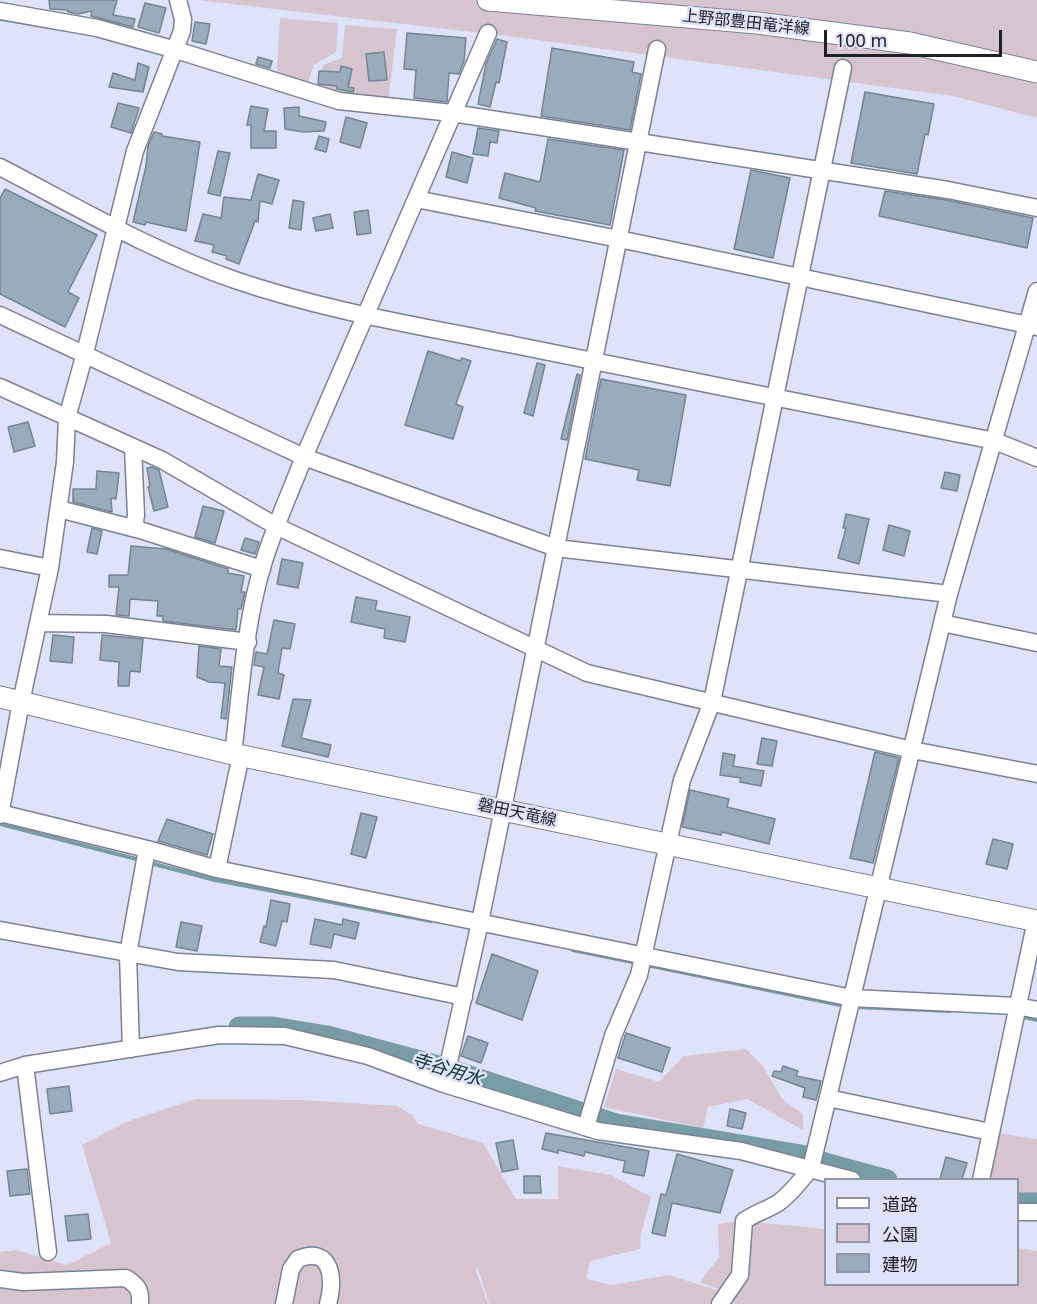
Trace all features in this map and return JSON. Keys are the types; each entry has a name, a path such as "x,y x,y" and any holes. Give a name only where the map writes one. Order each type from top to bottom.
{"main road":[{"name":"上野部豊田竜洋線","path":"488,0 769,24 910,43 1037,72"},
{"name":"磐田天竜線","path":"0,697 237,754 1036,921"}],"street":[{"path":"178,0 183,19 182,31 135,151 67,418 65,462 50,568 0,814 147,849 217,869 852,998 1016,1006 1037,1010"},
{"path":"0,11 97,28 339,101 452,113 948,190 1037,208"},
{"path":"217,869 237,754 248,642 262,569 276,526 304,457 488,33"},
{"path":"444,1084 480,922 657,49"},
{"path":"586,1127 613,1036 639,975 666,844 682,780 712,702 843,68"},
{"path":"0,167 116,227 196,265 235,280 365,315 995,441 1037,458"},
{"path":"416,199 619,239 1032,326"},
{"path":"720,1304 740,1275 744,1221 777,1203 797,1186 811,1168 949,594 1032,326 1037,291"},
{"path":"0,315 304,457 556,548 949,594"},
{"path":"0,387 162,460 276,526 587,673 912,750 1037,774"},
{"path":"133,447 134,528"},
{"path":"59,509 134,528 262,569"},
{"path":"0,558 50,568"},
{"path":"942,622 1037,643"},
{"path":"39,623 106,624 248,642"},
{"path":"131,1049 128,954 147,849"},
{"path":"981,1178 1016,1006 1036,921"},
{"path":"0,930 178,962 334,970 464,997"},
{"path":"0,1073 25,1065 219,1035 285,1036 368,1056 444,1084 586,1127 620,1135 741,1151 848,1178"},
{"path":"25,1065 48,1252"},
{"path":"828,1098 990,1132"},
{"path":"1019,1212 1037,1212"},
{"path":"284,1304 291,1269 298,1259 312,1255 323,1259 330,1269 332,1291 328,1304"},
{"path":"0,1279 23,1282 126,1278 137,1285 141,1292 140,1304"}],"green space":[{"path":"198,0 1037,0 1037,118 953,96 515,37"},
{"path":"280,18 338,23 336,52 314,65 307,85 277,72"},
{"path":"345,25 397,29 388,101 347,102 318,86 323,65 342,58"},
{"path":"746,1049 763,1066 782,1099 803,1114 803,1130 747,1099 708,1107 703,1128 604,1107 616,1069 659,1082 684,1056"},
{"path":"196,1099 303,1100 397,1106 412,1115 418,1124 483,1143 516,1199 558,1199 558,1166 611,1175 651,1197 641,1234 640,1249 590,1261 586,1279 612,1285 669,1275 738,1297 700,1282 719,1257 718,1224 744,1221 824,1229 824,1286 1019,1286 1019,1248 1037,1251 1037,1304 489,1304 477,1265 476,1271 488,1304 0,1304 0,1252 16,1250 67,1265 111,1243 82,1145 126,1122"},
{"path":"990,1132 1037,1139 1037,1205 1019,1204 1019,1178 981,1178"}],"building":[{"path":"49,0 117,0 113,15 135,19 133,27 91,16 92,11 78,14 67,10 50,9"},
{"path":"145,3 166,8 159,33 138,27"},
{"path":"195,22 210,24 206,44 192,41"},
{"path":"407,33 466,38 464,61 459,74 449,73 447,102 414,98 416,70 404,69"},
{"path":"497,39 507,42 499,83 496,82 490,107 478,104 486,64"},
{"path":"552,48 634,62 632,72 641,74 630,130 541,116"},
{"path":"384,52 387,80 369,81 366,54"},
{"path":"258,57 272,61 270,68 256,64"},
{"path":"138,63 149,67 143,92 109,87 113,73 135,80"},
{"path":"341,66 352,69 348,87 354,88 353,92 337,89 337,86 318,84 319,71 340,72"},
{"path":"865,92 934,104 917,174 851,163"},
{"path":"118,103 139,108 131,133 111,127"},
{"path":"251,106 268,109 264,131 276,131 276,148 251,148 251,125 247,125"},
{"path":"299,107 299,116 326,122 324,131 303,132 285,129 284,108"},
{"path":"346,117 367,123 360,148 340,142"},
{"path":"478,128 499,131 497,143 490,142 488,156 473,154"},
{"path":"154,132 162,136 200,142 186,231 146,222 145,225 133,222 146,166 148,146"},
{"path":"319,136 329,139 326,152 315,149"},
{"path":"548,139 624,150 610,225 535,211 536,208 499,198 505,173 540,182"},
{"path":"218,151 230,153 220,196 208,193"},
{"path":"452,152 473,158 467,183 446,177"},
{"path":"751,170 790,178 773,258 734,249"},
{"path":"258,174 279,180 272,204 260,201 258,222 255,221 239,264 226,259 227,256 212,252 214,245 195,241 203,214 221,218 224,197 251,200"},
{"path":"5,189 97,235 68,292 79,298 65,327 0,294 0,198"},
{"path":"885,191 946,200 1033,218 1027,248 879,216"},
{"path":"293,200 304,202 301,230 289,228"},
{"path":"368,210 371,233 357,235 354,212"},
{"path":"330,214 333,228 316,231 313,218"},
{"path":"428,351 460,361 462,358 471,361 456,404 463,407 453,439 405,425"},
{"path":"537,363 545,365 533,416 524,413"},
{"path":"577,374 580,375 567,440 561,439"},
{"path":"601,379 686,395 670,486 637,480 639,470 585,459"},
{"path":"28,422 35,446 14,452 8,427"},
{"path":"152,467 159,470 168,507 154,511 148,487 150,486 147,468"},
{"path":"97,471 119,473 116,499 111,498 112,512 73,502 73,489 96,489"},
{"path":"945,472 960,475 957,491 941,488"},
{"path":"203,506 224,511 215,543 195,537"},
{"path":"846,514 869,519 859,564 838,558 846,528 843,528"},
{"path":"889,525 910,531 904,556 883,550"},
{"path":"92,528 102,531 97,554 87,552"},
{"path":"245,538 259,542 255,554 241,550"},
{"path":"131,546 166,549 228,569 228,573 244,576 241,592 245,592 241,609 238,609 236,630 163,621 163,616 157,616 158,601 130,599 129,616 116,615 119,587 109,587 109,575 128,575"},
{"path":"282,559 303,563 298,588 277,584"},
{"path":"356,597 377,601 375,610 410,617 405,642 384,638 385,629 351,622"},
{"path":"274,620 295,624 290,649 282,648 278,673 284,675 279,699 258,695 264,667 254,665 256,652 267,654"},
{"path":"53,635 74,637 72,663 50,661"},
{"path":"102,635 143,639 140,672 130,671 129,686 118,686 119,662 100,660"},
{"path":"199,646 221,649 219,666 232,667 226,719 221,718 225,683 209,682 197,677"},
{"path":"293,699 311,700 301,738 331,745 328,757 282,746"},
{"path":"762,738 777,741 772,766 757,764"},
{"path":"875,752 899,758 873,863 850,858"},
{"path":"723,753 735,755 733,766 764,771 761,786 740,782 741,778 720,775"},
{"path":"690,790 729,799 727,807 775,819 769,844 722,832 721,835 682,827"},
{"path":"361,813 377,817 366,858 351,854"},
{"path":"167,819 213,834 207,855 158,841"},
{"path":"993,839 1013,844 1007,869 986,864"},
{"path":"271,900 290,904 287,922 282,921 276,946 260,942 264,926 266,927"},
{"path":"315,919 342,925 343,919 359,923 355,939 334,934 331,948 310,944"},
{"path":"181,922 202,926 197,951 176,947"},
{"path":"492,954 538,971 522,1020 476,1003"},
{"path":"626,1033 670,1048 662,1072 618,1058"},
{"path":"468,1036 488,1043 481,1063 461,1056"},
{"path":"783,1066 798,1071 796,1076 821,1081 816,1100 803,1097 805,1088 772,1076 774,1071 781,1072"},
{"path":"69,1086 72,1111 50,1114 47,1089"},
{"path":"730,1109 746,1113 742,1129 727,1126"},
{"path":"546,1133 649,1151 644,1176 623,1172 625,1161 585,1152 584,1156 542,1149"},
{"path":"513,1140 518,1169 502,1172 496,1143"},
{"path":"677,1154 733,1170 720,1213 672,1203 665,1236 652,1233 661,1194 666,1195"},
{"path":"946,1157 967,1163 962,1178 940,1178"},
{"path":"27,1169 30,1194 10,1196 7,1171"},
{"path":"524,1176 540,1176 541,1193 524,1193"},
{"path":"88,1214 91,1239 68,1241 65,1216"}],"waterway":[{"path":"0,824 140,860"},
{"path":"150,863 215,880 431,921"},
{"path":"573,950 637,963"},
{"path":"647,965 845,1006"},
{"path":"856,1007 950,1011"},
{"path":"1020,1016 1037,1020"},
{"name":"寺谷用水","path":"239,1027 273,1027 327,1036 442,1067 616,1124 807,1156 880,1178"},
{"name":"寺谷用水","path":"1019,1203 1037,1203"}]}
